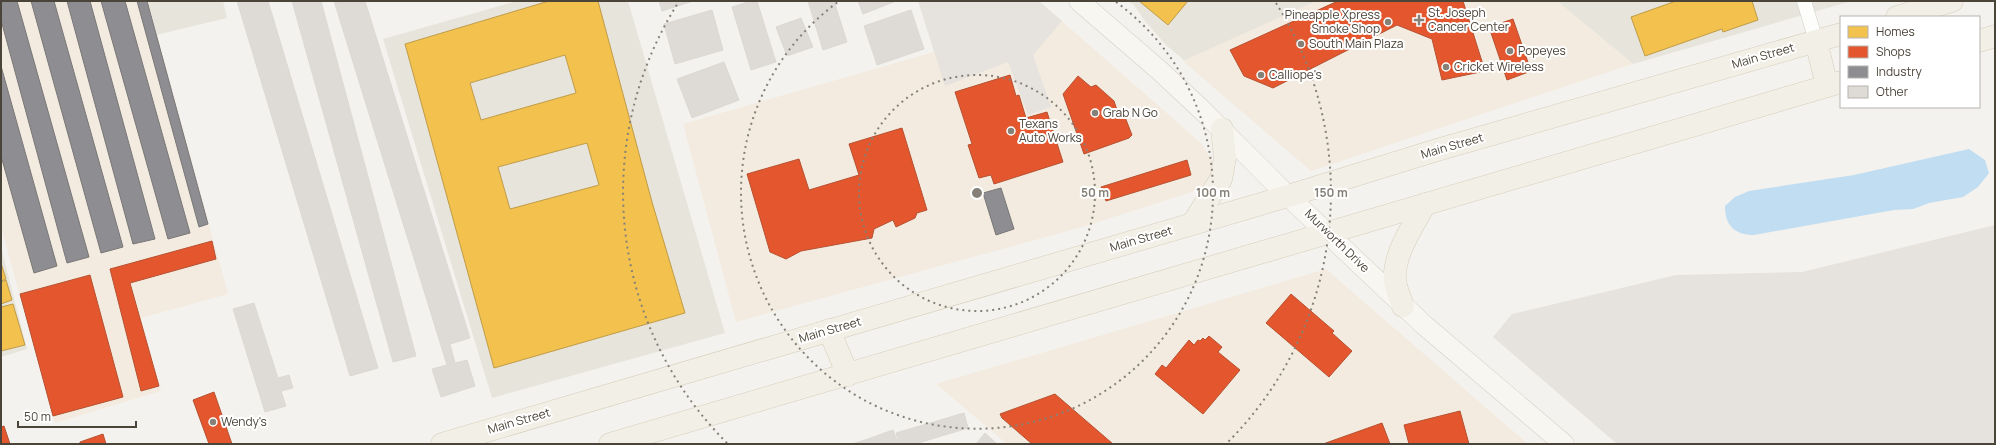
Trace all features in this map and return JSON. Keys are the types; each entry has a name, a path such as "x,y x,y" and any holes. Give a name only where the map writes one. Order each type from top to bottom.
{"main road":[{"path":"1900,16 1952,1"},
{"name":"Main Street","path":"442,444 1288,196 1444,148 1840,34"},
{"path":"1980,41 1995,36"},
{"path":"610,444 1834,84 1816,41"},
{"path":"1193,223 1221,179 1225,158 1222,129"},
{"path":"1403,306 1395,278 1398,260 1405,241 1425,204"},
{"path":"829,330 848,375"}],"street":[{"name":"Murworth Drive","path":"1079,1 1159,70 1222,129 1288,196 1328,232 1403,306 1564,444"},
{"path":"1804,1 1816,41"}],"shaded area":[{"path":"1,1 148,1 228,294 141,318 161,391 55,423 1,227"},
{"path":"147,1 223,1 227,18 156,35"},
{"path":"517,1 628,1 725,333 492,398 383,39"},
{"path":"918,1 1039,1 1201,143 1215,165 1210,186 1086,226 736,322 683,124 934,52"},
{"path":"918,1 1039,1 1062,21 1033,55 1051,107 1028,115 1008,62 945,86"},
{"path":"1128,1 1327,1 1191,66 1166,45 1144,20 1134,5"},
{"path":"1316,1 1557,1 1633,64 1311,171 1183,61"},
{"path":"1557,1 1852,1 1633,64"},
{"path":"1995,225 1995,444 1617,444 1493,337 1512,314 1676,275 1802,272"},
{"path":"1,247 27,349 1,357"},
{"path":"1326,269 1528,444 1007,444 936,384"}],"water":[{"path":"1969,149 1985,160 1989,173 1978,187 1963,197 1929,203 1913,209 1894,210 1754,235 1747,235 1732,228 1725,213 1725,206 1735,197 1749,191 1854,175"}],"building: Homes":[{"path":"549,1 598,1 652,202 685,313 494,368 405,44","holes":["565,55 576,93 481,120 470,83","587,143 599,185 510,209 498,167"]},
{"path":"1139,1 1188,1 1168,25"},
{"path":"1676,1 1752,1 1758,20 1723,32 1722,29 1645,56 1631,17"},
{"path":"1,263 6,279 1,281"},
{"path":"6,280 12,300 1,304 1,282"},
{"path":"13,304 25,345 1,351 1,307"}],"building: Shops":[{"name":"South Main Plaza","path":"1338,1 1463,1 1485,71 1442,80 1432,39 1397,25 1273,88 1244,76 1230,50"},
{"path":"1513,19 1531,71 1507,80 1489,27"},
{"name":"Texans Auto Works","path":"1010,75 1016,96 1019,95 1026,118 1047,112 1063,162 994,184 991,175 979,178 968,145 972,144 955,92"},
{"name":"Grab N Go","path":"1078,76 1091,87 1096,85 1114,101 1117,110 1125,117 1132,135 1129,138 1084,154 1063,94"},
{"path":"902,128 927,210 917,213 915,218 896,227 893,220 874,229 872,238 801,251 786,259 770,252 747,174 799,159 809,190 859,175 849,144"},
{"path":"1187,160 1191,175 1106,201 1101,187"},
{"path":"212,241 216,259 130,283 159,386 141,391 110,269"},
{"path":"90,275 123,397 53,416 20,294"},
{"path":"1291,294 1334,331 1332,333 1352,351 1329,377 1266,323"},
{"path":"1209,336 1222,347 1218,352 1240,370 1203,414 1155,374 1162,365 1166,368 1189,340 1194,345 1198,340 1200,341 1203,338 1205,340"},
{"name":"Wendy's","path":"214,392 232,444 209,444 193,400"},
{"path":"1055,394 1113,444 1032,444 1002,418 1000,414"},
{"path":"1460,411 1469,444 1409,444 1404,425"},
{"path":"1382,423 1390,444 1323,444"},
{"path":"4,426 10,444 1,444 1,427"},
{"path":"103,434 106,444 80,444 80,442"}],"building: Industry":[{"path":"1,1 17,1 89,257 67,263 1,20"},
{"path":"31,1 54,1 123,247 101,253"},
{"path":"67,1 90,1 155,239 133,244"},
{"path":"101,1 125,1 190,233 168,239"},
{"path":"137,1 147,1 208,224 199,227"},
{"path":"1,66 57,266 34,273 1,156"},
{"path":"1001,188 1014,229 996,235 983,193"}],"building: Other":[{"path":"237,1 268,1 378,368 350,376"},
{"path":"292,1 321,1 416,356 393,362"},
{"path":"334,1 365,1 470,338 450,344 455,363 467,360 475,386 441,397 432,369 447,365"},
{"path":"659,1 693,1 662,11"},
{"path":"751,1 757,1 776,62 751,70 732,7"},
{"path":"808,1 834,1 847,42 823,50"},
{"path":"858,1 896,1 863,14"},
{"path":"712,10 723,50 675,64 664,24"},
{"path":"911,10 924,49 877,65 864,26"},
{"path":"801,18 813,47 787,56 776,27"},
{"path":"724,62 739,100 692,118 677,79"},
{"path":"254,303 278,378 289,375 293,388 281,391 286,406 265,412 233,309"},
{"path":"964,413 968,428 915,444 899,444 896,433"},
{"path":"893,430 898,444 852,444 868,439"},
{"path":"985,433 997,444 976,444"}],"place":[{"name":"St. Joseph Cancer Center","path":"1419,20"},
{"name":"Pineapple Xpress Smoke Shop","path":"1388,22"},
{"name":"South Main Plaza","path":"1301,44"},
{"name":"Popeyes","path":"1510,51"},
{"name":"Cricket Wireless","path":"1446,67"},
{"name":"Calliope's","path":"1261,75"},
{"name":"Grab N Go","path":"1095,113"},
{"name":"Texans Auto Works","path":"1011,131"},
{"name":"Wendy's","path":"213,422"}]}
